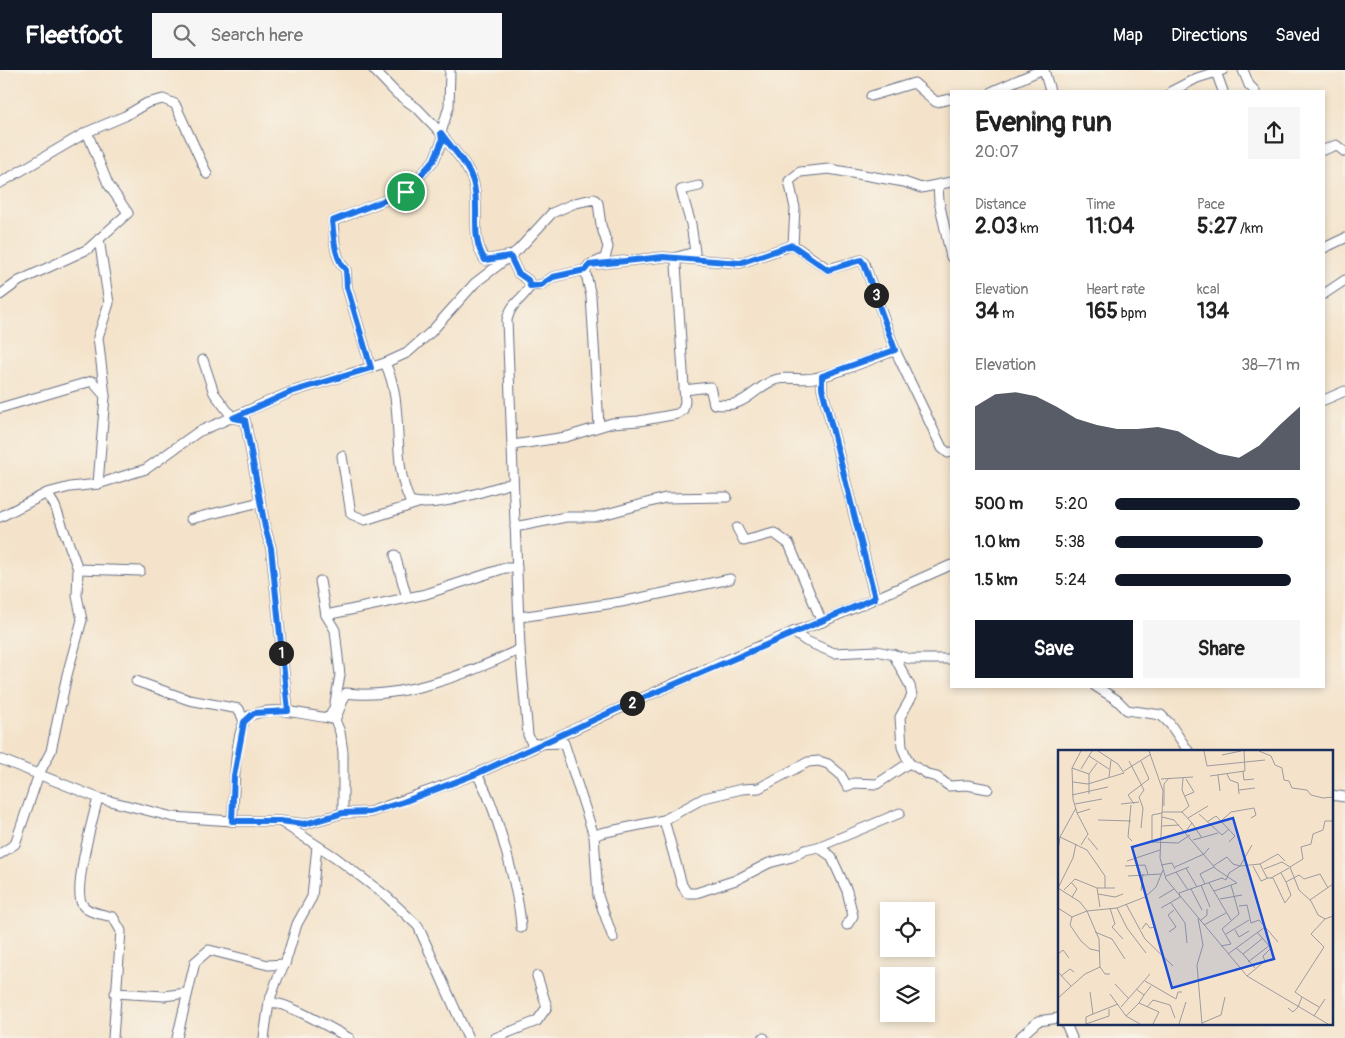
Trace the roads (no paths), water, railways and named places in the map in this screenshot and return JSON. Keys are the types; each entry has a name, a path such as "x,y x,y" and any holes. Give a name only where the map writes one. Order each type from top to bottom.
{"street":[{"path":"374,70 396,93 418,110 441,133 462,160 473,181 476,202 476,232 479,250 485,260 510,256"},
{"path":"371,368 347,287 346,270 342,266 335,246 332,221 406,192 434,160 442,141 441,133 449,106 450,70"},
{"path":"995,90 1042,70 1050,90"},
{"path":"1243,70 1249,85 1254,90"},
{"path":"1174,90 1197,78 1220,71 1223,90"},
{"path":"871,96 914,83 936,102 950,98"},
{"path":"0,183 87,132 125,116 147,103 163,99 175,104 207,174"},
{"path":"0,295 20,282 88,249 128,212 103,175 102,168 87,132"},
{"path":"1325,150 1336,145 1345,152"},
{"path":"792,245 795,208 788,181 800,172 829,169 904,182 921,188 950,182"},
{"path":"938,185 939,201 950,251"},
{"path":"530,286 541,285 553,277 587,268 640,258 677,257 695,252 691,224 681,190 699,186"},
{"path":"0,517 47,493 70,487 98,484 146,469 198,432 291,392 371,368 407,353 431,332 474,283 510,256 552,213 590,198 598,203 608,252 605,258 587,268"},
{"path":"1325,248 1345,238"},
{"path":"98,484 105,396 98,337 110,303 99,239"},
{"path":"677,257 683,260 740,263 792,245"},
{"path":"792,245 828,270 861,260 895,350 942,448 948,453 950,452"},
{"path":"510,256 518,273 528,280 530,286 525,296 513,304 507,320 520,649 528,735 532,744 564,743 594,836 598,896 613,938"},
{"path":"513,446 566,437 599,426 677,414 683,410 685,402 678,318 677,257"},
{"path":"587,268 592,306 599,426"},
{"path":"1325,293 1345,280"},
{"path":"684,390 710,387 714,404 729,406 750,397 774,380 822,376 895,350"},
{"path":"203,360 214,393 233,418 245,420 260,502 271,548 288,711"},
{"path":"385,363 392,378 399,418 404,489 410,500 418,503"},
{"path":"822,376 822,388 875,598"},
{"path":"0,408 92,381 105,396"},
{"path":"1325,400 1345,391"},
{"path":"342,456 351,514 365,520 418,503 434,502 513,483"},
{"path":"0,854 15,844 38,774 50,751 67,674 82,620 78,596 78,569 55,506 47,493"},
{"path":"515,527 566,517 595,517 664,498 726,497"},
{"path":"191,519 260,502"},
{"path":"737,528 744,541 774,533 789,544 822,622"},
{"path":"395,555 407,598"},
{"path":"0,759 98,798 172,817 232,821 280,821 305,824 343,813 370,812 476,774 793,632 822,622 950,565"},
{"path":"326,615 454,586 505,568 517,568"},
{"path":"78,569 140,571"},
{"path":"520,617 621,602 730,579"},
{"path":"320,581 326,615 335,630 340,675 332,719 340,732 343,813"},
{"path":"793,632 806,641 834,653 877,651 920,660 950,658"},
{"path":"332,719 346,693 366,696 454,678 520,649"},
{"path":"893,654 910,686 912,696 900,717 899,731 902,747 909,763 929,775 937,777 949,786 967,785 988,789"},
{"path":"136,682 189,700 254,713 288,711 332,719"},
{"path":"1098,688 1117,700 1127,710 1161,715 1170,724 1188,750"},
{"path":"232,821 234,776 244,722 239,709"},
{"path":"244,722 254,713"},
{"path":"594,836 664,820 704,798 742,789 759,788 808,762 819,761 828,764 840,774 847,786 854,784 876,784 909,763"},
{"path":"476,774 485,785 493,808 520,910 521,928"},
{"path":"1332,795 1345,797"},
{"path":"98,798 82,864 80,897 81,903 87,910 113,916 121,931 113,1038"},
{"path":"664,820 682,885 687,892 696,893 736,880 769,864 818,847 900,813"},
{"path":"280,821 335,857 386,896 418,926 468,1038"},
{"path":"264,1038 270,1002 278,976 285,964 297,924 312,897 317,846"},
{"path":"818,847 831,856 847,891 854,916 847,925"},
{"path":"177,1038 186,993 195,962 209,950 268,965 285,964"},
{"path":"268,965 278,976"},
{"path":"496,1038 536,1021 547,1007 537,976"},
{"path":"116,993 164,996 186,993"},
{"path":"270,1002 276,1002 298,1012 349,1038"},
{"path":"1019,1038 1038,1022 1058,1018"},
{"path":"1067,1026 1072,1038"}]}
